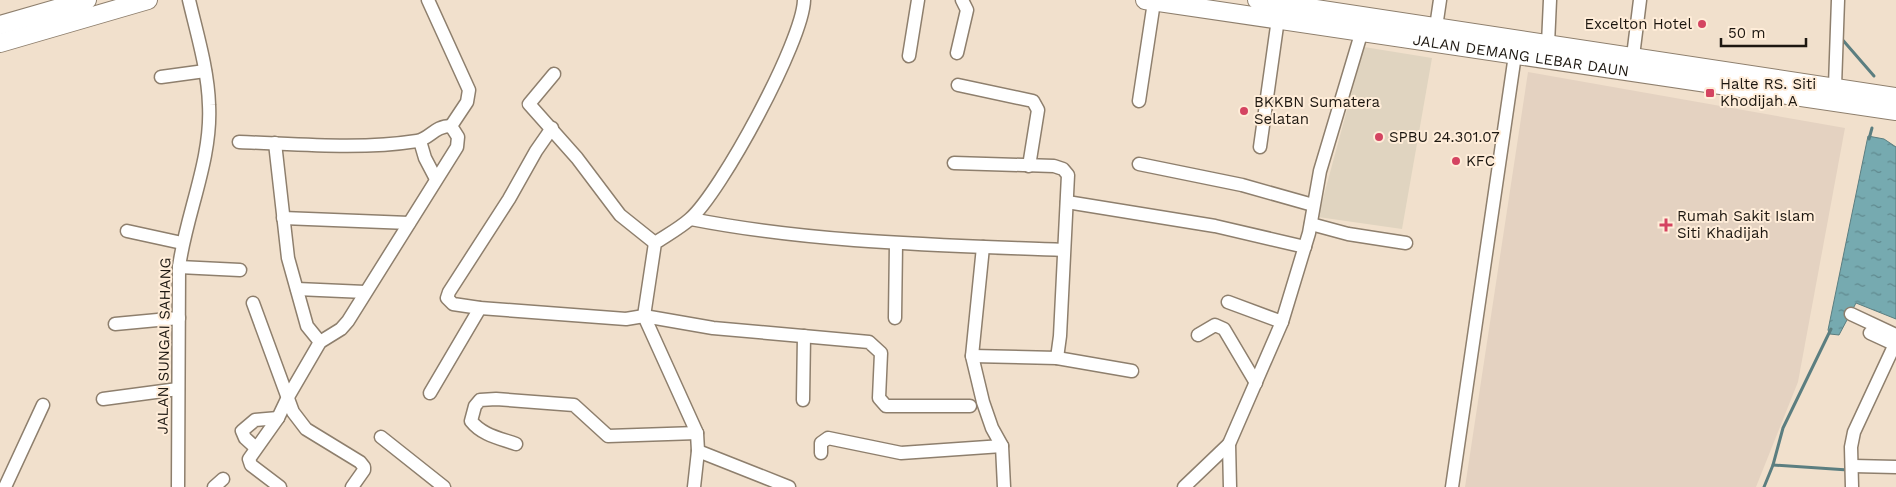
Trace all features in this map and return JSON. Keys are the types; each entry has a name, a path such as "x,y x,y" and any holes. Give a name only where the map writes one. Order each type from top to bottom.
{"highway":[{"path":"0,25 87,0"},
{"path":"0,43 148,0"},
{"name":"JALAN DEMANG LEBAR DAUN","path":"1150,1 1227,6 1270,5 1515,55 1632,64 1835,86 1896,97"},
{"name":"JALAN DEMANG LEBAR DAUN","path":"1364,24 1436,27 1548,44 1632,64 1896,111"}],"street":[{"name":"JALAN SUNGAI SAHANG","path":"178,487 179,267 182,243 205,148 209,106 205,71 189,0"},
{"path":"428,0 469,90 467,102 451,126"},
{"path":"694,487 698,451 697,433 644,316 655,243 691,218 707,199 748,133 796,36 802,19 804,0"},
{"path":"909,56 918,0"},
{"path":"957,53 967,10 962,0"},
{"path":"1436,27 1440,0"},
{"path":"1548,44 1550,0"},
{"path":"1632,64 1640,0"},
{"path":"1835,86 1838,0"},
{"path":"1139,101 1150,1"},
{"path":"1260,147 1270,5"},
{"path":"1184,487 1229,444 1282,322 1311,224 1320,171 1364,24"},
{"path":"1452,487 1515,55"},
{"path":"161,77 205,71"},
{"path":"554,74 530,104 552,128 620,215 655,243"},
{"path":"958,85 1033,101 1038,110 1029,166"},
{"path":"239,142 334,145 420,141 442,126 451,126"},
{"path":"280,487 251,465 249,459 278,418 320,342 341,329 457,147 458,137 451,126"},
{"path":"552,128 536,150 504,206 449,292 447,298 453,304 480,308 626,319 644,316 713,328 865,341 876,347 881,354 879,398 886,406 970,406"},
{"path":"420,141 425,158 436,180"},
{"path":"275,143 288,258 306,326 320,342"},
{"path":"954,163 1054,166 1063,169 1068,175 1060,336 1056,358"},
{"path":"1139,164 1242,185 1313,205"},
{"path":"1067,202 1215,226 1305,247"},
{"path":"283,218 409,223"},
{"path":"691,218 735,227 814,237 896,244 1063,250"},
{"path":"1311,224 1374,239 1406,243"},
{"path":"127,231 182,243"},
{"path":"895,318 896,244"},
{"path":"982,247 972,356 983,402 992,428 1002,446 1004,487"},
{"path":"179,267 240,270"},
{"path":"297,289 365,292"},
{"path":"1228,302 1282,322"},
{"path":"253,303 293,412 306,429 364,466 364,470 352,487"},
{"path":"430,392 480,308"},
{"path":"1851,314 1896,341"},
{"path":"115,324 179,318"},
{"path":"1198,335 1215,325 1224,329 1256,383"},
{"path":"1870,333 1896,341"},
{"path":"802,400 804,336"},
{"path":"1852,487 1851,447 1854,432 1896,341"},
{"path":"972,356 1056,358 1132,371"},
{"path":"103,399 178,389"},
{"path":"516,444 484,433 471,421 480,400 496,399 574,405 608,436 697,433"},
{"path":"5,487 43,405"},
{"path":"256,448 245,438 242,431 255,420 278,418"},
{"path":"381,437 439,486"},
{"path":"821,453 822,444 828,438 901,454 1002,446"},
{"path":"1229,444 1230,487"},
{"path":"698,451 789,487"},
{"path":"1853,469 1896,467"}],"shaded area":[{"name":"SPBU 24.301.07","path":"1364,47 1432,58 1402,229 1318,217"},
{"name":"Rumah Sakit Islam Siti Khadijah","path":"1528,72 1845,128 1798,382 1756,487 1465,487"}],"water":[{"path":"1868,136 1884,139 1896,147 1896,319 1856,303 1839,335 1830,334 1828,330"}],"waterway":[{"path":"1841,38 1874,76"},
{"path":"1869,139 1872,128"},
{"path":"1764,487 1773,465 1783,428 1831,329"},
{"path":"1773,465 1848,470"}],"place":[{"name":"Excelton Hotel","path":"1702,24"},
{"name":"Halte RS. Siti Khodijah A","path":"1710,93"},
{"name":"BKKBN Sumatera Selatan","path":"1244,111"},
{"name":"SPBU 24.301.07","path":"1379,137"},
{"name":"KFC","path":"1456,161"},
{"name":"Rumah Sakit Islam Siti Khadijah","path":"1666,225"}]}
